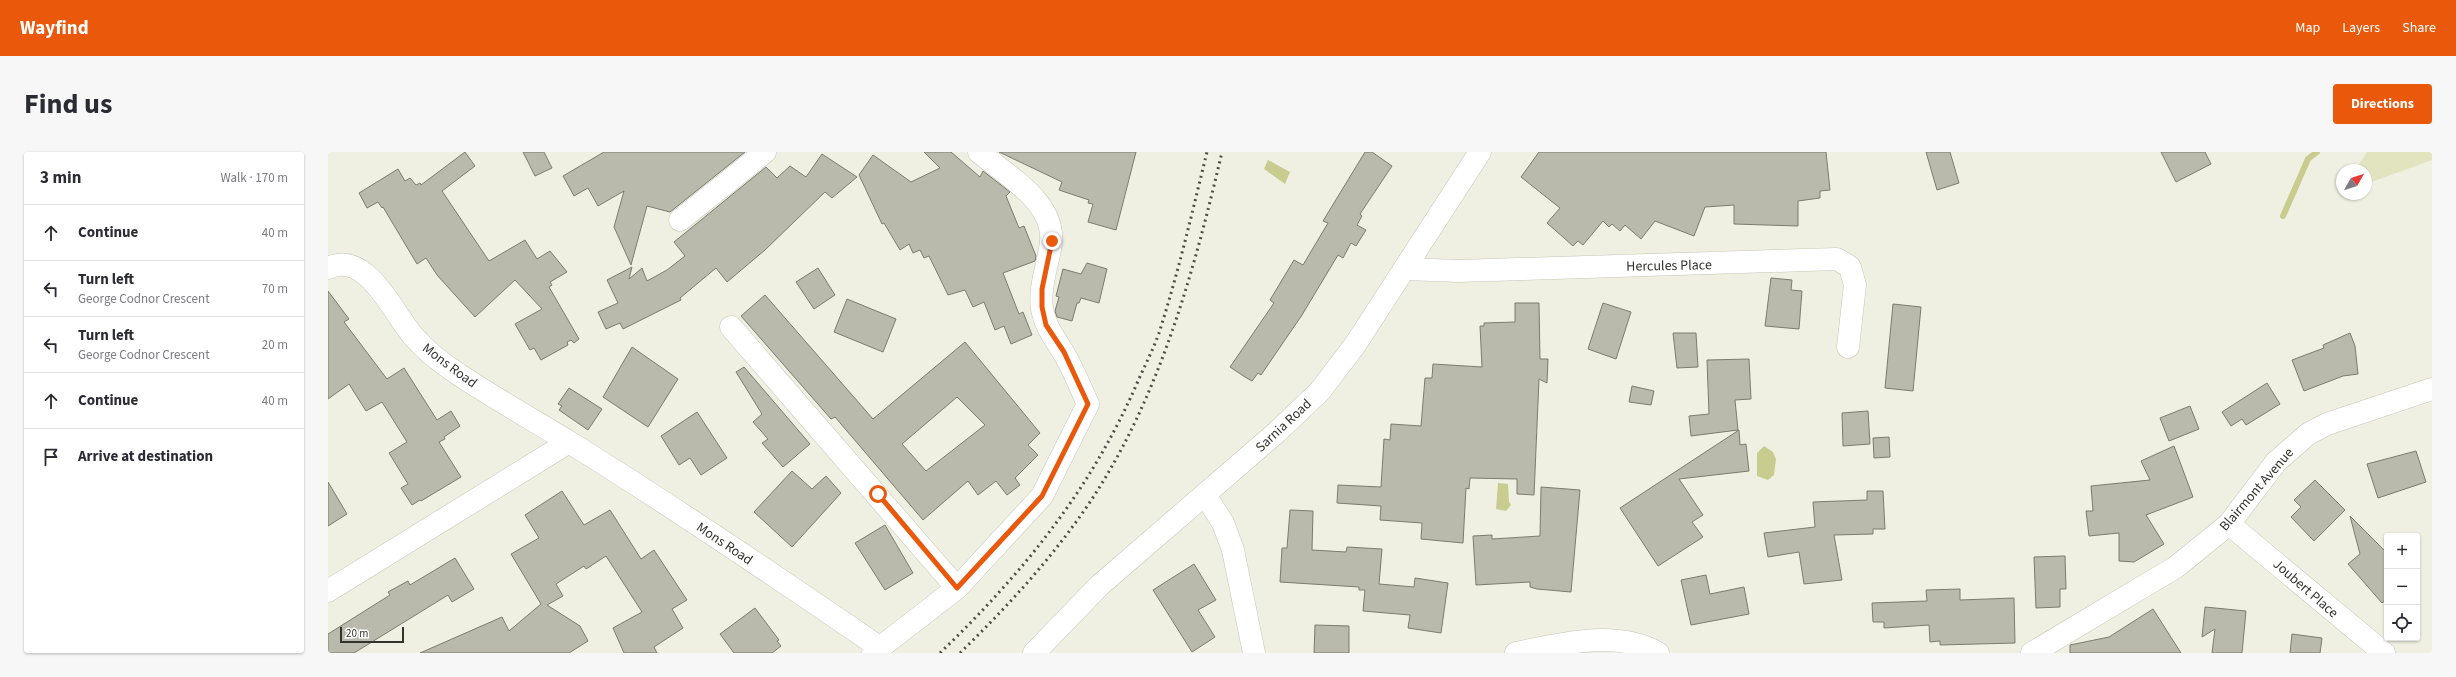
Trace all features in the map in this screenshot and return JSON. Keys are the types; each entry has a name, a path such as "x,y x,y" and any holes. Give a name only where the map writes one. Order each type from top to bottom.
{"street":[{"path":"680,220 765,152"},
{"path":"876,650 926,614 957,588 1042,496 1088,404 1064,352 1046,325 1042,307 1042,289 1052,241 1049,218 1033,197 979,152"},
{"name":"Sarnia Road","path":"1034,653 1100,585 1205,495 1320,391 1355,345 1480,152"},
{"name":"Hercules Place","path":"1404,269 1459,271 1837,259 1850,267 1854,279 1848,347"},
{"name":"Mons Road","path":"328,268 333,266 351,266 368,276 383,292 413,336 434,357 460,376 569,442 719,538 876,650"},
{"path":"731,327 957,588"},
{"name":"Blairmont Avenue","path":"2032,653 2176,567 2229,524 2276,462 2308,434 2327,424 2432,389"},
{"path":"328,592 569,442"},
{"path":"1205,495 1223,523 1233,550 1254,653"},
{"name":"Joubert Place","path":"2229,524 2384,653"},
{"path":"1516,653 1578,642 1611,640 1630,642 1658,653"}],"shaded area":[{"path":"2367,152 2432,152 2432,160 2372,182 2372,164 2359,164"},
{"path":"1268,160 1290,172 1285,184 1264,169"},
{"path":"1764,446 1773,452 1776,459 1774,475 1768,480 1757,476 1757,453"},
{"path":"1498,483 1508,484 1509,502 1511,505 1506,511 1496,509"}],"building":[{"path":"465,152 475,166 442,191 489,261 525,240 537,259 550,251 567,272 550,282 552,285 549,287 579,339 574,343 571,340 567,342 568,345 541,360 534,348 530,350 515,324 542,309 515,280 475,317 437,275 426,258 417,264 383,207 382,208 378,202 367,208 359,193 398,169 405,181 410,178 416,185 420,183 421,185"},
{"path":"523,152 544,152 552,168 535,176"},
{"path":"604,152 745,152 670,212 647,206 631,265 614,227 624,191 598,206 588,188 574,196 563,176"},
{"path":"924,152 951,152 980,177 983,171 1010,192 1006,196 1019,228 1024,226 1036,256 1035,261 1003,273 1019,314 1023,312 1032,335 1011,344 1004,326 995,330 984,302 973,307 965,290 948,295 929,256 924,258 920,250 913,253 909,244 900,250 884,223 882,224 859,175 873,155 911,182 940,168"},
{"path":"999,152 1136,152 1116,230 1088,222 1093,204 1088,203 1089,200 1059,190 1062,182"},
{"path":"1365,152 1372,152 1392,166 1360,214 1362,216 1357,225 1366,230 1356,246 1351,243 1343,258 1338,255 1302,315 1261,375 1258,373 1252,381 1230,367 1274,303 1270,300 1294,260 1303,265 1328,223 1323,221"},
{"path":"1539,152 1826,152 1830,190 1820,191 1820,198 1798,201 1798,226 1734,224 1734,205 1705,207 1694,236 1655,221 1641,239 1625,225 1620,231 1612,224 1609,227 1603,221 1583,245 1578,241 1573,246 1547,223 1560,208 1521,177"},
{"path":"1926,152 1950,152 1959,183 1937,190"},
{"path":"2161,152 2205,152 2211,164 2176,182"},
{"path":"822,154 857,177 832,198 825,192 765,250 727,282 716,268 680,298 681,300 623,329 620,323 606,329 598,312 618,303 607,280 632,267 629,279 642,268 647,281 667,270 685,256 674,242 766,167 777,178 790,166 806,177"},
{"path":"1087,263 1107,269 1099,303 1081,298 1079,303 1077,303 1072,321 1057,317 1055,311 1059,297 1056,296 1063,269 1081,274"},
{"path":"818,268 835,295 814,309 796,282"},
{"path":"1771,278 1792,280 1791,290 1802,291 1799,329 1765,326"},
{"path":"328,291 349,319 344,322 387,379 404,368 437,420 451,411 460,426 444,437 445,439 439,442 461,477 412,505 401,488 408,484 389,453 407,442 382,402 366,411 349,384 328,399"},
{"path":"765,295 873,419 965,342 1040,433 1028,445 1038,455 1015,478 1020,485 1007,495 996,481 978,495 968,481 923,520 835,417 831,419 741,316","holes":["957,397 985,425 926,471 902,444"]},
{"path":"847,299 896,319 883,352 834,332"},
{"path":"1515,303 1539,303 1540,359 1548,359 1547,383 1539,379 1534,495 1517,494 1517,479 1470,478 1469,489 1466,488 1463,543 1421,539 1422,523 1380,520 1381,506 1337,503 1338,485 1381,487 1384,439 1390,440 1391,424 1421,426 1425,378 1432,378 1433,364 1482,367 1480,326 1484,326 1484,323 1515,322"},
{"path":"1603,303 1631,312 1616,359 1588,349"},
{"path":"1893,304 1921,307 1913,391 1885,388"},
{"path":"1673,333 1696,333 1698,367 1677,368"},
{"path":"2350,333 2355,346 2358,374 2343,376 2304,391 2292,360 2324,348 2323,345"},
{"path":"632,347 678,379 648,427 603,397"},
{"path":"1749,359 1751,399 1735,400 1738,430 1691,436 1689,416 1709,414 1707,360"},
{"path":"744,367 810,444 783,467 762,443 768,439 753,422 762,414 736,372"},
{"path":"2267,383 2280,404 2246,425 2242,419 2231,426 2222,412"},
{"path":"1632,386 1654,391 1651,405 1629,402"},
{"path":"569,388 602,409 588,430 559,410 562,406 558,404"},
{"path":"2190,406 2199,429 2169,441 2160,418"},
{"path":"1868,411 1870,444 1843,446 1842,413"},
{"path":"697,412 727,458 701,475 690,458 679,465 661,436"},
{"path":"1739,430 1740,445 1746,444 1749,471 1679,479 1703,515 1692,522 1703,537 1658,566 1620,508"},
{"path":"1889,437 1890,457 1874,458 1873,438"},
{"path":"2174,446 2193,497 2146,515 2164,544 2134,562 2119,561 2119,533 2089,536 2086,511 2093,511 2091,486 2150,480 2141,461"},
{"path":"2416,451 2426,482 2378,498 2367,464"},
{"path":"792,471 812,489 826,476 841,493 792,547 754,512"},
{"path":"2315,480 2345,510 2314,541 2291,517 2301,507 2294,500"},
{"path":"328,482 347,514 328,526"},
{"path":"1541,487 1580,490 1571,592 1537,589 1530,587 1530,582 1476,585 1473,536 1492,535 1492,539 1540,536"},
{"path":"562,491 584,525 610,510 641,559 654,550 687,600 672,609 683,628 654,647 657,653 624,653 613,628 642,612 606,556 586,569 584,566 556,584 563,596 547,605 580,626 588,641 569,653 420,653 502,617 509,631 541,604 511,554 539,538 525,515"},
{"path":"1867,491 1883,491 1885,529 1873,529 1873,534 1834,535 1842,580 1804,584 1799,552 1768,557 1764,533 1815,527 1813,502 1867,500"},
{"path":"1290,510 1313,511 1312,550 1346,552 1347,547 1382,549 1379,584 1414,587 1415,578 1448,583 1441,633 1408,628 1410,615 1363,611 1365,590 1359,590 1359,587 1280,582 1282,548 1287,548"},
{"path":"2350,516 2384,550 2384,601 2382,603 2348,564 2360,554"},
{"path":"885,525 913,573 885,590 855,543"},
{"path":"2065,556 2066,589 2060,589 2060,607 2036,608 2034,557"},
{"path":"455,558 474,589 452,602 448,595 354,653 328,653 328,634 390,595 388,592 408,581 410,585"},
{"path":"1194,564 1216,600 1198,610 1215,637 1192,652 1153,590"},
{"path":"1706,575 1710,594 1744,587 1749,614 1691,625 1681,580"},
{"path":"1960,589 1960,600 2014,598 2015,643 1940,645 1940,641 1930,642 1929,625 1884,628 1884,622 1873,622 1872,603 1927,601 1926,590"},
{"path":"2205,607 2246,611 2242,653 2212,653 2215,629 2202,637"},
{"path":"755,608 779,640 777,641 781,646 772,653 734,653 720,634"},
{"path":"2153,609 2181,653 2070,653 2070,645 2109,637"},
{"path":"1315,625 1349,626 1349,653 1314,653"},
{"path":"2292,634 2322,638 2320,653 2290,653"}],"waterway":[{"path":"2283,216 2308,159 2317,152"}],"railway":[{"path":"940,653 1000,591 1053,527 1077,493 1120,420 1159,333 1179,266 1207,152"},
{"path":"960,653 996,617 1046,560 1092,499 1116,459 1137,418 1156,375 1172,332 1199,242 1222,152"}],"route":[{"path":"878,494 957,588 985,560 1042,496 1088,404 1064,352 1046,325 1042,307 1042,289 1052,241"}]}
